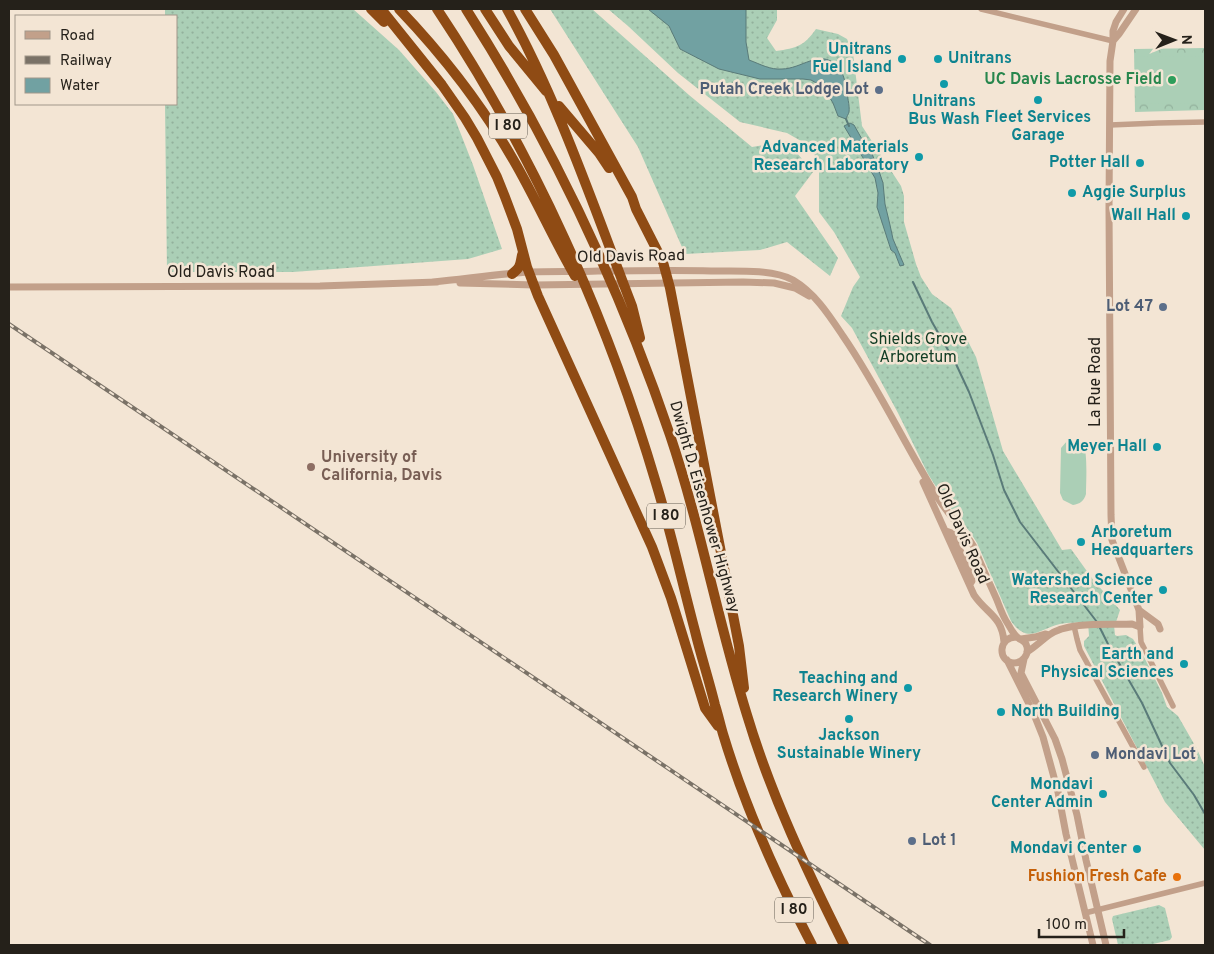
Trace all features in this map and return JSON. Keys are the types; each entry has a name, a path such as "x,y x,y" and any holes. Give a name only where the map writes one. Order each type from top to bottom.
{"highway":[{"path":"370,9 406,41"},
{"path":"381,9 442,85 477,138 497,178 523,248 529,272 652,547 671,598 705,708 722,732"},
{"path":"399,9 440,54 482,110 501,138 565,249"},
{"name":"I 80","path":"437,9 470,60 507,124 539,186 609,346 631,404 656,483 722,732 741,787 777,874 812,945"},
{"name":"I 80","path":"466,9 541,136 627,306"},
{"path":"485,9 522,64 599,153 636,209 663,262 669,283 739,646 747,717"},
{"path":"507,9 544,82 570,143 609,245 627,306"},
{"path":"526,9 554,55 632,197 636,209"},
{"path":"512,274 520,266 523,248"},
{"name":"Dwight D. Eisenhower Highway","path":"627,306 685,484 728,652 747,717 786,820 844,945"}],"street":[{"path":"981,9 1113,40 1136,9"},
{"name":"La Rue Road","path":"1124,9 1113,31 1110,61 1111,532 1115,549 1139,610 1140,627"},
{"path":"1110,125 1205,122"},
{"name":"Old Davis Road","path":"433,282 529,272 665,270 773,273 791,279 806,289 820,303 853,350 937,497 969,539 1006,621 1019,638"},
{"name":"Old Davis Road","path":"9,287 320,286 433,282 535,285 743,282 774,283 795,288 820,303"},
{"name":"Old Davis Road","path":"914,458 970,586 978,601 995,617 1001,626 1004,642"},
{"path":"946,530 954,536 958,544 971,576 970,586"},
{"path":"958,544 969,539"},
{"path":"971,576 980,575 984,571"},
{"path":"1139,610 1158,624 1160,628"},
{"path":"1093,945 1066,834 1058,792 1043,737 1033,712 1002,653 1002,646 1010,638 1035,637 1074,626 1132,624 1140,627 1142,642 1173,706"},
{"path":"1074,626 1080,650 1144,767"},
{"path":"1007,660 1014,663 1021,661 1049,634"},
{"path":"1019,638 1026,644 1021,673 1055,739 1062,759 1077,815 1106,945"},
{"path":"1085,912 1205,883"}],"green space":[{"path":"165,9 353,9 399,50 453,114 502,249 468,259 293,272 167,272 165,105 178,105 178,15 165,15"},
{"path":"550,9 592,9 689,95 752,147 787,141 813,172 795,196 838,258 830,276 787,242 760,250 685,254 638,147"},
{"name":"Shields Grove Arboretum","path":"608,9 777,9 777,20 767,38 776,51 789,49 804,43 816,29 838,34 847,39 853,53 862,126 901,186 904,196 904,222 921,277 932,294 951,308 976,357 1003,451 1062,550 1071,549 1094,581 1120,610 1114,625 1115,635 1126,635 1133,639 1162,693 1167,707 1178,716 1205,767 1205,850 1165,802 1084,646 1084,641 1089,636 1088,622 1060,624 1028,634 1017,628 1011,621 977,543 945,501 928,474 898,413 852,328 841,316 853,287 860,277 834,232 819,212 819,169 814,153 801,141 787,133 740,122 678,73"},
{"name":"UC Davis Lacrosse Field","path":"1205,48 1205,110 1135,112 1134,49"},
{"name":"UC Davis Lacrosse Field","path":"1205,56 1205,103 1138,104 1138,57"},
{"path":"1072,440 1083,444 1086,453 1086,494 1081,502 1073,505 1063,500 1060,493 1061,448 1067,441"},
{"path":"1159,905 1165,908 1172,937 1170,940 1149,945 1118,945 1113,916"}],"water":[{"path":"648,9 746,9 746,42 749,60 773,69 789,68 817,59 830,61 838,67 844,79 849,107 846,119 838,116 825,90 811,80 760,79 719,69 680,49 669,26"},
{"path":"850,123 854,125 863,141 870,148 878,168 883,183 885,204 893,239 904,265 900,266 895,253 891,250 877,207 878,193 875,178 844,126"}],"waterway":[{"path":"846,119 849,126"},
{"path":"913,282 969,392 1004,490 1020,522 1097,622"},
{"path":"1099,626 1142,703 1170,763 1194,795 1205,814"}],"railway":[{"path":"9,324 930,945"}],"place":[{"name":"Unitrans Fuel Island","path":"902,59"},
{"name":"Unitrans","path":"938,59"},
{"name":"UC Davis Lacrosse Field","path":"1172,80"},
{"name":"Unitrans Bus Wash","path":"944,84"},
{"name":"Putah Creek Lodge Lot","path":"879,90"},
{"name":"Fleet Services Garage","path":"1038,100"},
{"name":"Advanced Materials Research Laboratory","path":"919,157"},
{"name":"Potter Hall","path":"1140,163"},
{"name":"Aggie Surplus","path":"1072,193"},
{"name":"Wall Hall","path":"1186,216"},
{"name":"Lot 47","path":"1163,307"},
{"name":"Meyer Hall","path":"1157,447"},
{"name":"University of California, Davis","path":"311,467"},
{"name":"Arboretum Headquarters","path":"1081,542"},
{"name":"Watershed Science Research Center","path":"1163,590"},
{"name":"Earth and Physical Sciences","path":"1184,664"},
{"name":"Teaching and Research Winery","path":"908,688"},
{"name":"North Building","path":"1001,712"},
{"name":"Jackson Sustainable Winery","path":"849,719"},
{"name":"Mondavi Lot","path":"1095,755"},
{"name":"Mondavi Center Admin","path":"1103,794"},
{"name":"Lot 1","path":"912,841"},
{"name":"Mondavi Center","path":"1137,849"},
{"name":"Fushion Fresh Cafe","path":"1177,877"}]}
